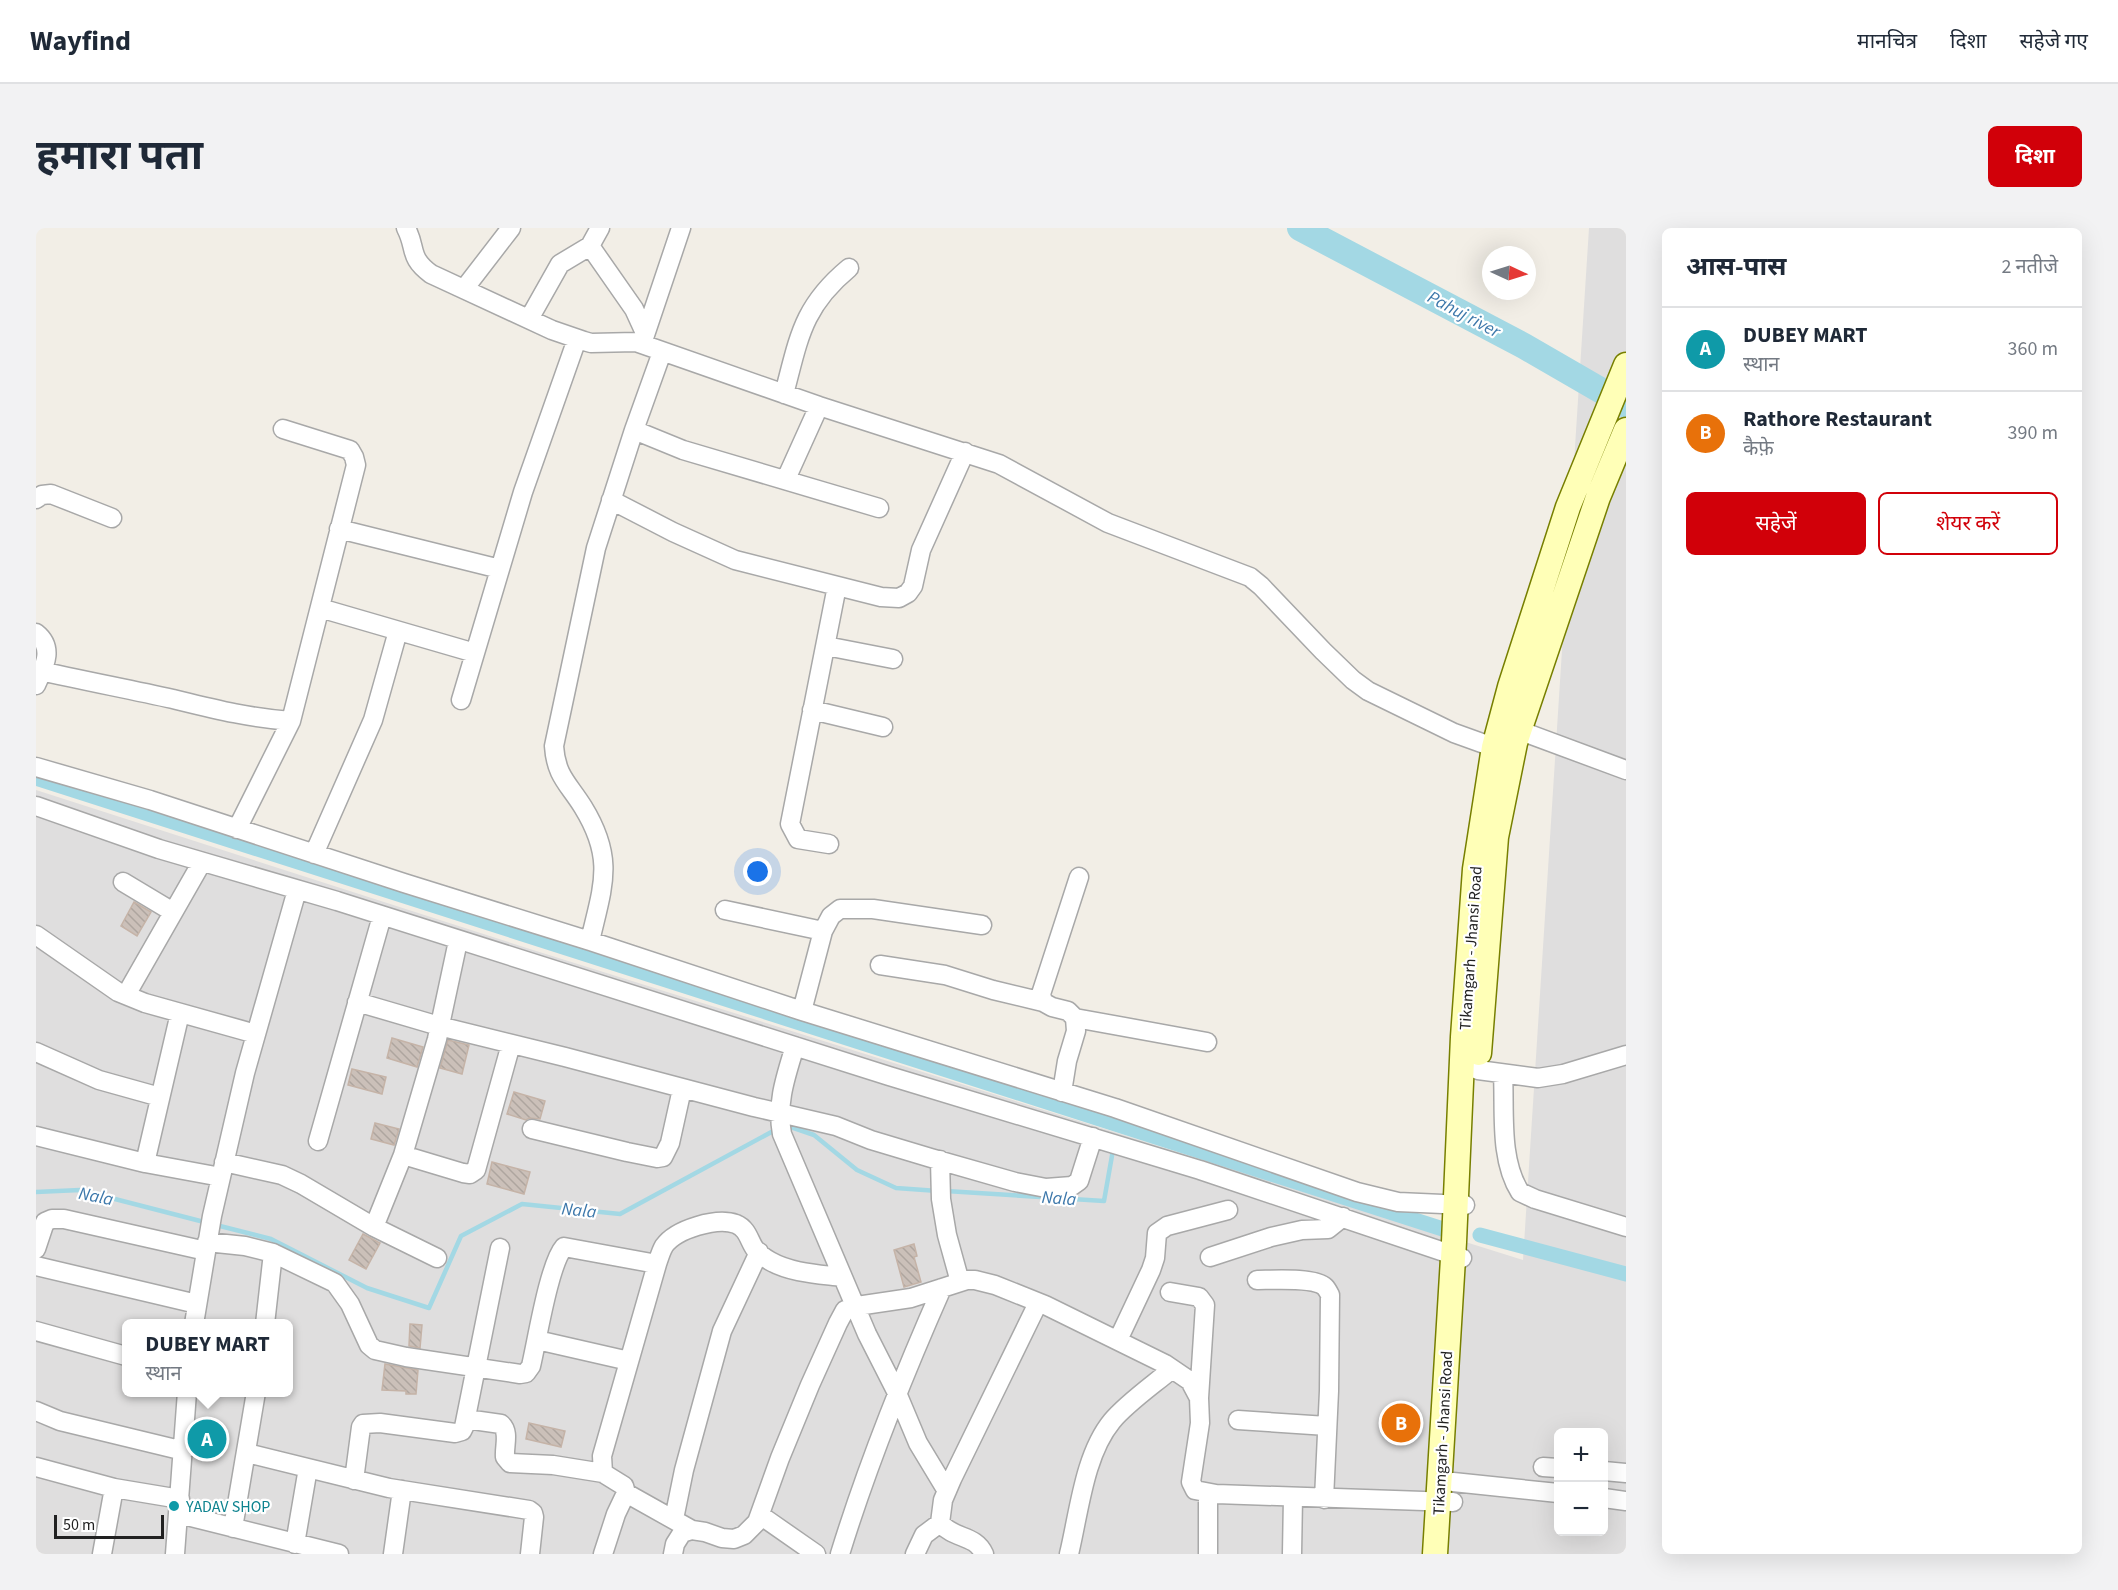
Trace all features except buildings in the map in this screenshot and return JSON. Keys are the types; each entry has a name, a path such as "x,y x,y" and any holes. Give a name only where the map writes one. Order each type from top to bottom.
{"street":[{"path":"406,228 414,257 420,266 431,274 577,339 591,343 644,339"},
{"path":"464,289 511,228"},
{"path":"529,319 560,264 590,246 600,228"},
{"path":"644,339 681,228"},
{"path":"590,246 634,309 644,339 662,352 999,464 1108,524 1250,578 1261,586 1353,680 1368,691 1454,733 1503,750"},
{"path":"784,393 799,335 809,313 834,281 849,268"},
{"path":"461,700 523,492 577,339"},
{"path":"590,941 605,872 604,857 594,826 565,783 555,763 554,746 596,548 662,352"},
{"name":"Tikamgarh - Jhansi Road","path":"1460,1211 1463,1037 1475,869 1503,750 1510,687 1568,507 1626,365"},
{"path":"786,479 819,406"},
{"path":"237,829 291,722 356,465 350,450 283,429"},
{"path":"634,430 682,450 879,508"},
{"path":"1451,1554 1448,1496 1460,1211 1478,1070 1503,750 1518,729 1598,496 1626,430"},
{"path":"611,500 673,532 735,560 881,597 899,598 908,593 916,576 921,550 965,452"},
{"path":"36,499 42,495 51,494 112,518"},
{"path":"339,529 500,569"},
{"path":"829,844 798,839 790,824 837,586"},
{"path":"320,608 475,653"},
{"path":"314,854 373,720 398,631"},
{"path":"36,633 46,645 47,656 38,676 175,700 224,713 291,722"},
{"path":"826,646 893,659"},
{"path":"812,710 883,727"},
{"path":"1518,729 1626,770"},
{"path":"36,767 1126,1112 1357,1192 1398,1202 1460,1211"},
{"path":"37,808 159,849 1200,1170 1343,1217 1458,1249"},
{"path":"126,995 202,862"},
{"path":"1043,1002 1042,986 1078,877"},
{"path":"123,882 173,912"},
{"path":"195,1319 212,1216 223,1169 256,1034 297,890"},
{"path":"802,1011 823,931 831,916 840,909 853,908 982,925"},
{"path":"725,910 823,931"},
{"path":"318,1141 382,916"},
{"path":"36,935 91,974 126,995 145,1003 256,1034"},
{"path":"374,1227 403,1155 439,1026 458,941"},
{"path":"880,965 945,975 1043,1002 1068,1011 1075,1018 1208,1042"},
{"path":"357,1002 439,1026 682,1089 780,1122 836,1126 871,1140 1016,1182 1046,1188 1072,1186 1079,1181 1100,1140"},
{"path":"145,1163 180,1013"},
{"path":"1062,1092 1067,1060 1076,1031 1075,1018"},
{"path":"403,1155 463,1173 470,1174 476,1170 511,1044"},
{"path":"795,1046 782,1092 780,1122 796,1171 828,1238 867,1334 897,1393 918,1443 946,1491"},
{"path":"36,1052 99,1080 160,1097"},
{"path":"1478,1070 1538,1078 1563,1074 1626,1055"},
{"path":"1503,1074 1506,1144 1510,1171 1520,1192 1535,1200 1626,1227"},
{"path":"532,1129 627,1152 657,1158 663,1157 670,1143 682,1089"},
{"path":"36,1136 145,1163 282,1175 302,1184 374,1227 437,1258"},
{"path":"940,1160 947,1235 960,1282"},
{"path":"1118,1340 1151,1270 1155,1258 1157,1233 1167,1226 1228,1210"},
{"path":"1210,1257 1244,1244 1279,1235 1302,1230 1328,1229 1343,1217"},
{"path":"36,1250 45,1222 52,1219 64,1219 207,1243 245,1246 273,1253 335,1282 350,1304 369,1345 375,1350 505,1373 526,1373 531,1366 553,1269 564,1247 657,1264"},
{"path":"603,1473 602,1456 657,1264 664,1246 674,1236 711,1222 736,1224 748,1233 755,1249 768,1260 782,1267 842,1277"},
{"path":"354,1480 363,1424 380,1423 455,1433 464,1428 500,1248"},
{"path":"674,1519 684,1470 722,1331 759,1252"},
{"path":"265,1319 273,1253"},
{"path":"36,1266 197,1304"},
{"path":"626,1493 692,1530 705,1532 722,1539 731,1546 752,1529 760,1515 780,1458 845,1311 856,1306 911,1298 960,1282 975,1280 995,1285 1118,1340 1190,1381 1199,1398"},
{"path":"1257,1280 1308,1282 1326,1287 1330,1295 1324,1499"},
{"path":"840,1554 852,1514 897,1393 942,1288"},
{"path":"1170,1292 1199,1297 1205,1305 1199,1398 1200,1422 1191,1482 1195,1490 1208,1493 1324,1499 1554,1493"},
{"path":"984,1554 976,1542 948,1532 940,1523 940,1514 946,1491 1038,1303"},
{"path":"36,1330 122,1355"},
{"path":"537,1340 630,1361"},
{"path":"1069,1554 1087,1474 1100,1442 1117,1416 1172,1369"},
{"path":"175,1554 188,1397"},
{"path":"233,1528 255,1397"},
{"path":"36,1411 60,1422 184,1451"},
{"path":"466,1419 501,1424 505,1427 505,1457 510,1463 553,1465 603,1473 624,1486 626,1493 616,1514 603,1554"},
{"path":"1238,1420 1327,1426"},
{"path":"247,1453 402,1490 529,1510 534,1517 530,1554"},
{"path":"36,1467 179,1507 286,1546 339,1554"},
{"path":"286,1546 309,1468"},
{"path":"1608,1471 1626,1473"},
{"path":"102,1554 114,1488"},
{"path":"393,1554 402,1490"},
{"path":"1208,1493 1208,1554"},
{"name":"Tikamgarh - Jhansi Road","path":"1435,1554 1448,1496"},
{"path":"1292,1554 1293,1497"},
{"path":"1608,1499 1626,1501"},
{"path":"760,1515 816,1554"},
{"path":"915,1554 924,1535 940,1523"},
{"path":"673,1554 675,1544 682,1533 692,1530"}],"shaded area":[{"path":"1589,228 1626,228 1626,1554 36,1554 36,790 533,950 1523,1260"}],"waterway":[{"name":"Pahuj river","path":"1300,228 1524,346 1626,405"},
{"path":"36,778 1449,1231"},
{"name":"Nala","path":"785,1125 814,1135 857,1170 896,1188 938,1191"},
{"name":"Nala","path":"216,1225 271,1239 367,1288 429,1308 461,1236 522,1204 620,1214 777,1129"},
{"name":"Nala","path":"946,1191 1104,1201 1113,1150"},
{"name":"Nala","path":"36,1192 80,1190 208,1223"},
{"path":"1480,1235 1626,1274"}],"place":[{"name":"Rathore Restaurant","path":"1401,1423"},
{"name":"DUBEY MART","path":"207,1439"},
{"name":"YADAV SHOP","path":"174,1506"}]}
